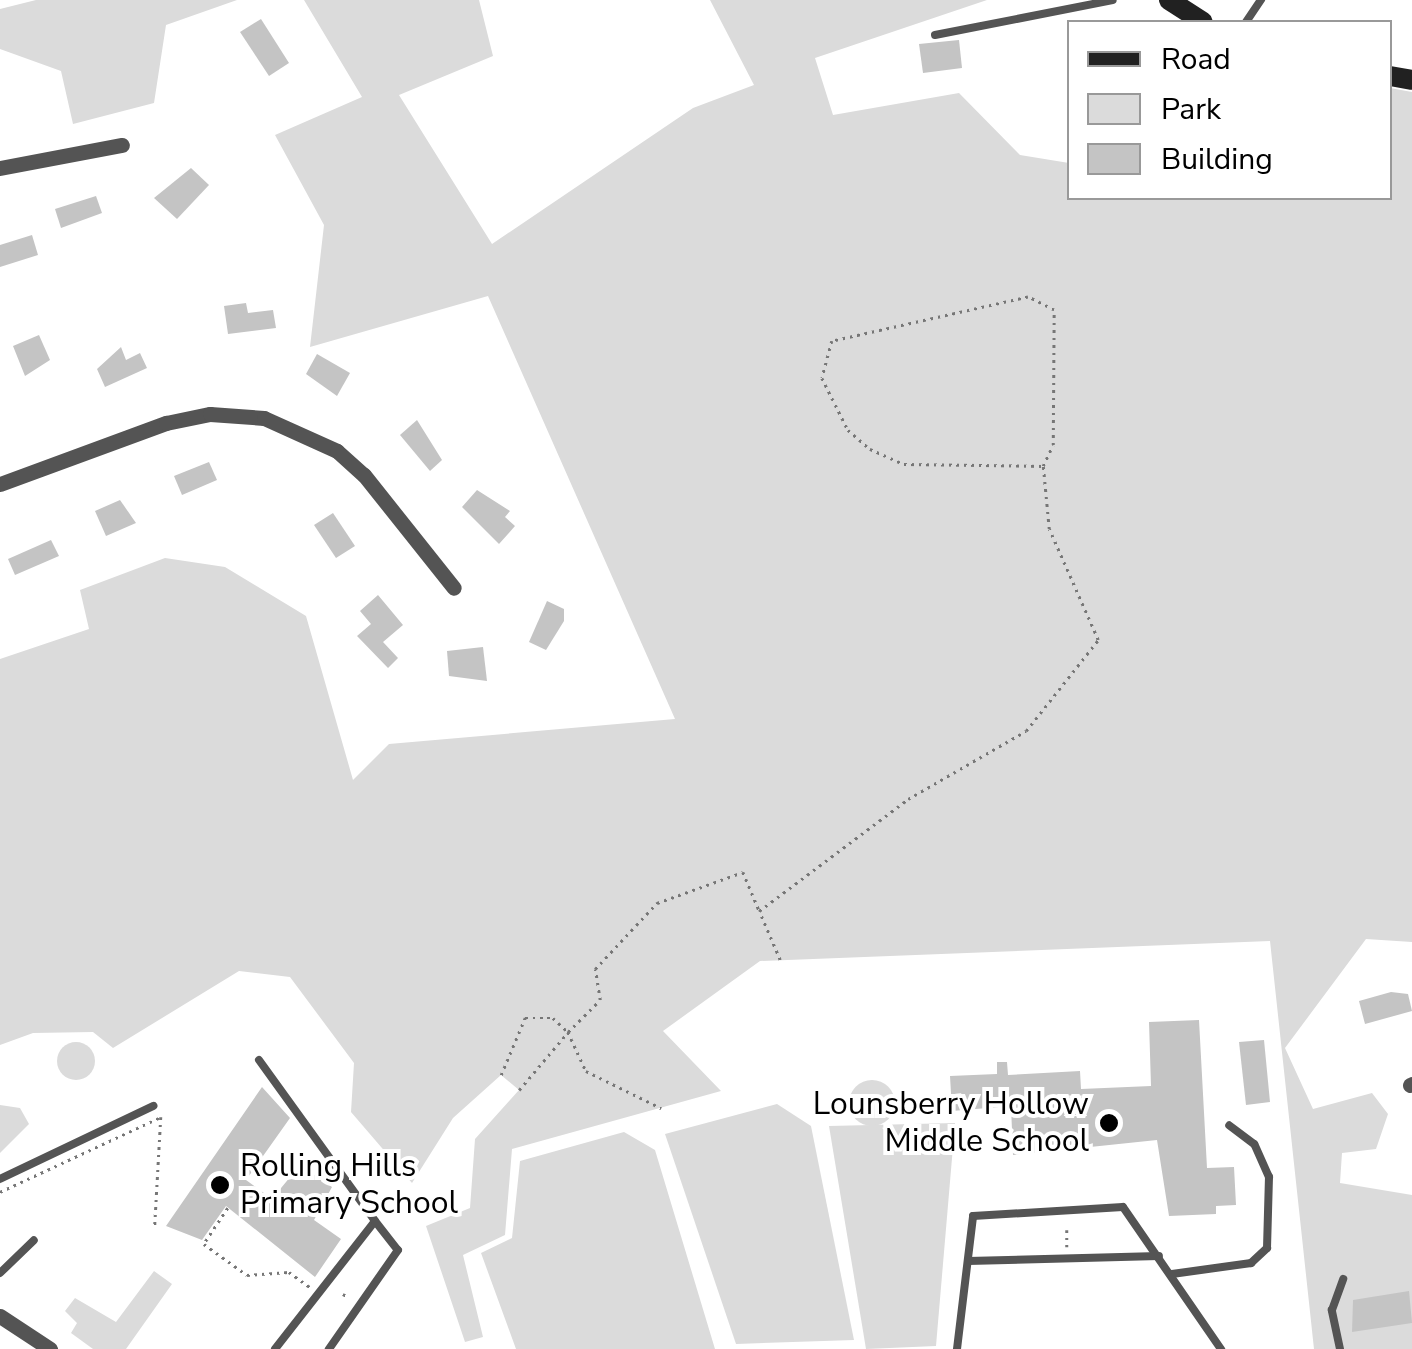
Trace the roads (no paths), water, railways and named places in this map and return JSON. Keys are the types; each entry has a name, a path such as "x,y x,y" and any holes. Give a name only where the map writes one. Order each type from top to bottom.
{"street":[{"path":"1169,0 1200,20"},
{"path":"0,168 122,145"},
{"path":"0,484 166,423 210,414 264,418 337,452 364,475 454,588"},
{"path":"0,1316 50,1349"}],"lane":[{"path":"935,34 1113,0"},
{"path":"259,1060 398,1250 329,1349"},
{"path":"0,1179 153,1106"},
{"path":"1172,1274 1251,1263 1267,1248 1269,1177 1254,1144 1229,1125"},
{"path":"957,1349 973,1216 1123,1208 1220,1349"},
{"path":"275,1349 375,1221"},
{"path":"0,1273 34,1240"},
{"path":"968,1261 1159,1256"},
{"path":"1340,1349 1332,1310 1344,1279"}],"place":[{"name":"Lounsberry Hollow Middle School","path":"1109,1123"},
{"name":"Rolling Hills Primary School","path":"220,1185"}]}
